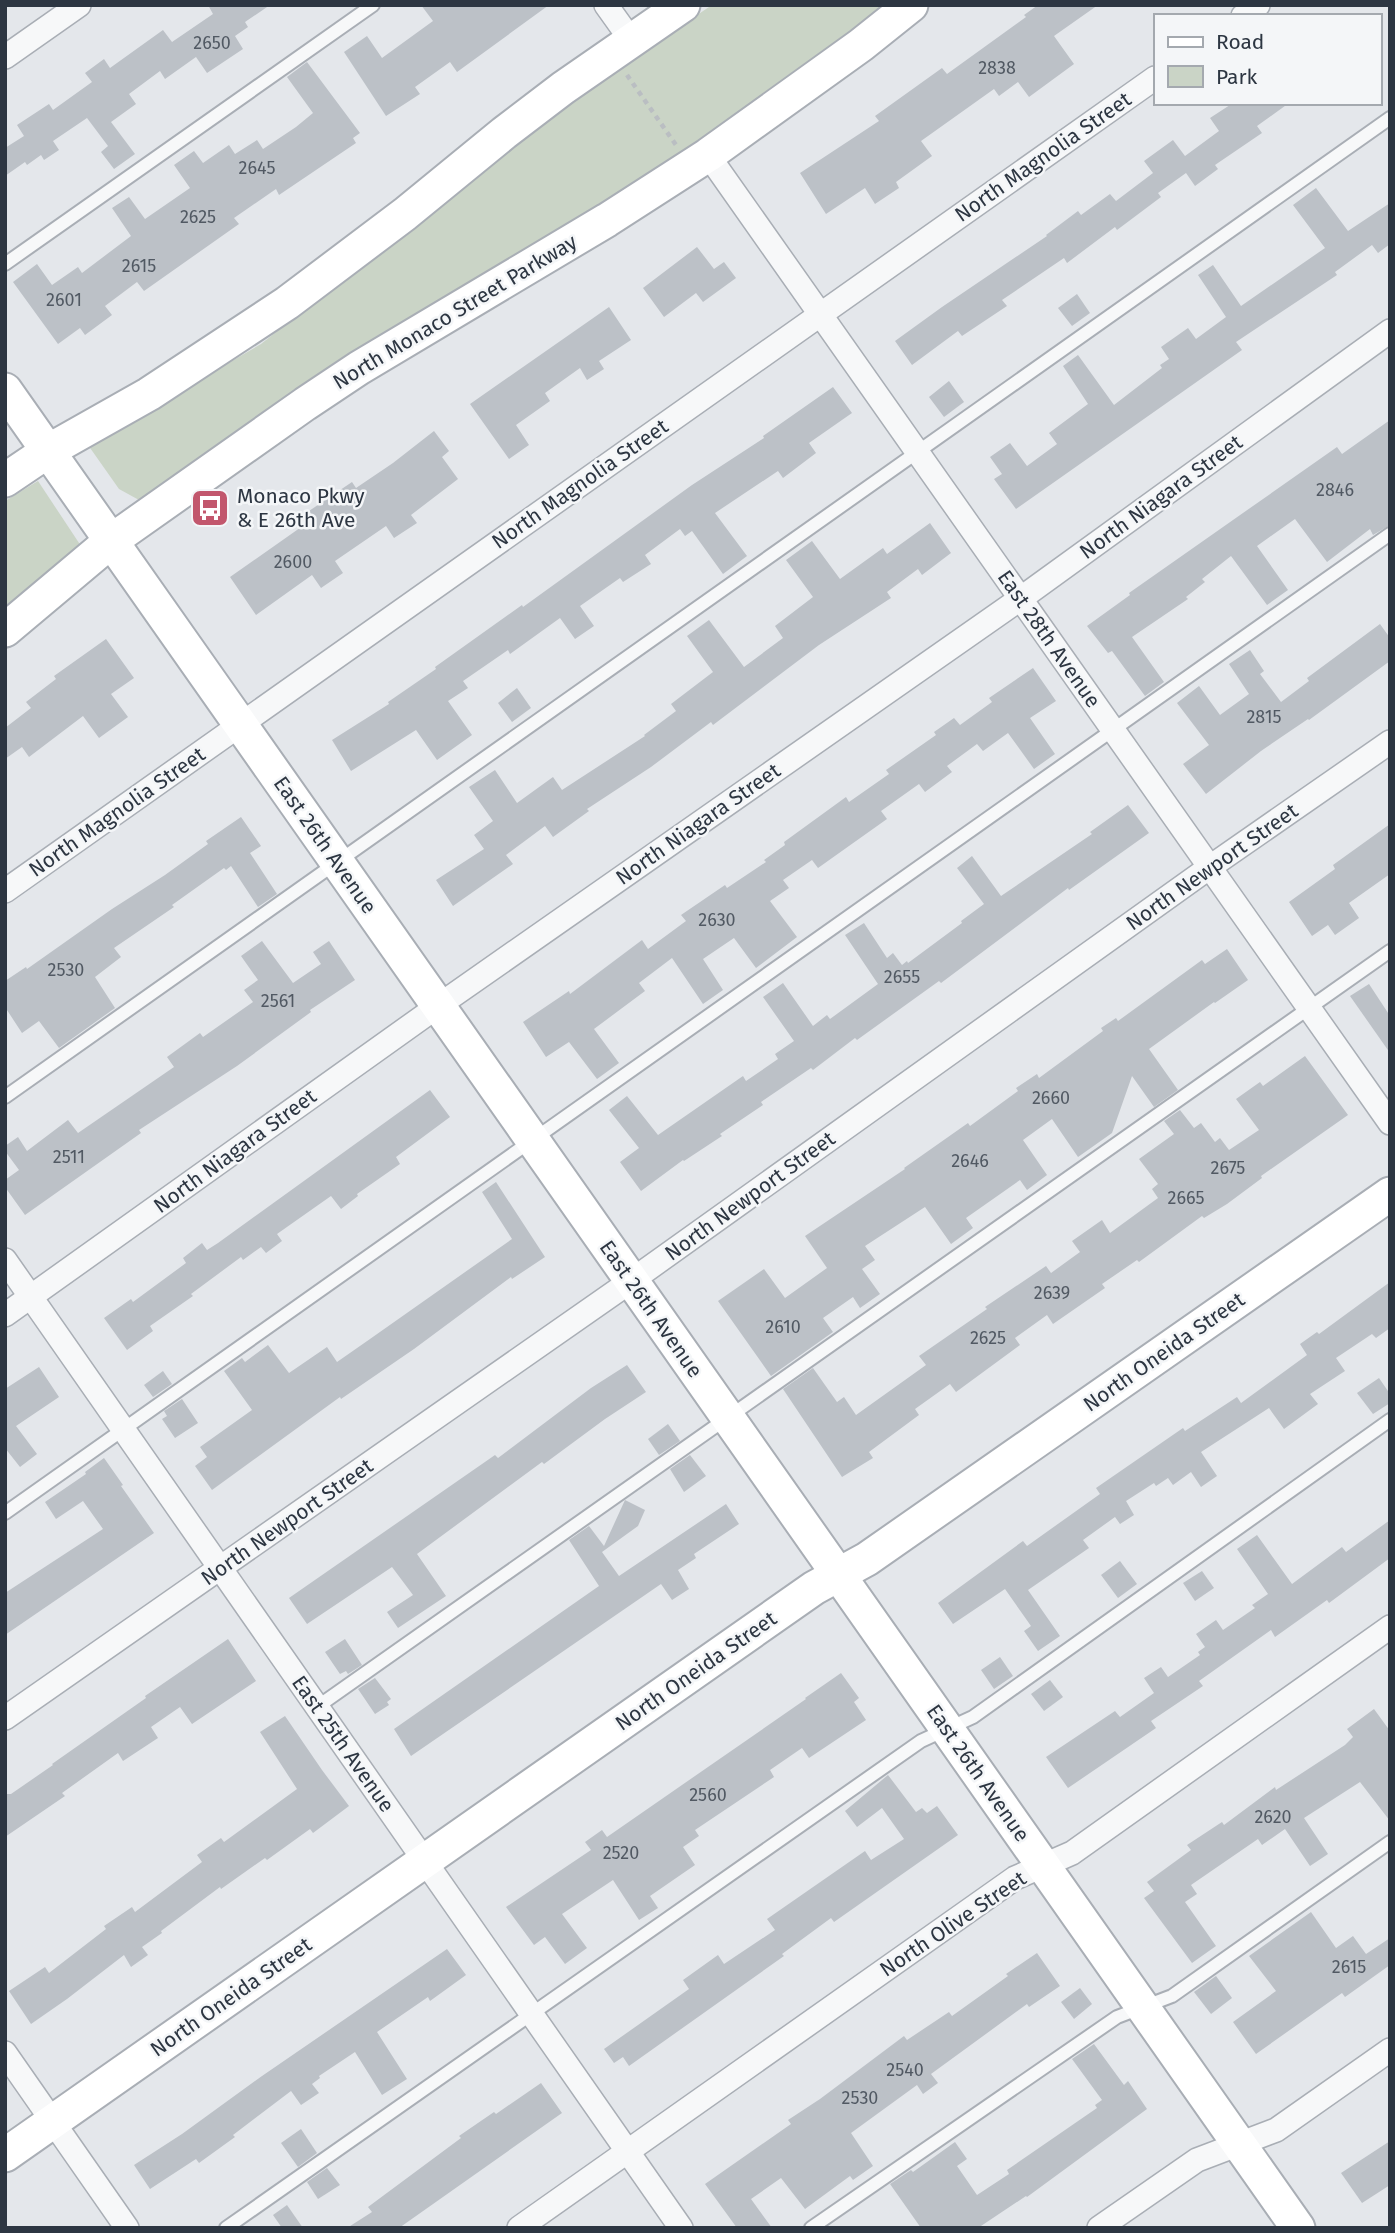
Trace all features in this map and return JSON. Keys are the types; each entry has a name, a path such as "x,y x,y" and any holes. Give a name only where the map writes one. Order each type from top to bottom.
{"street":[{"path":"5,57 79,5"},
{"path":"606,5 621,47"},
{"path":"5,480 48,451 149,394 287,303 405,214 503,133 682,5"},
{"name":"North Monaco Street Parkway","path":"5,630 111,541 285,418 359,368 503,284 700,161 861,45 911,5"},
{"name":"North Magnolia Street","path":"5,891 1154,79"},
{"name":"East 28th Avenue","path":"700,161 820,314 1390,1123"},
{"name":"North Niagara Street","path":"5,1315 438,1006 1020,599 1390,331"},
{"name":"East 26th Avenue","path":"5,390 1298,2228"},
{"name":"North Newport Street","path":"5,1718 631,1281 1210,867 1390,742"},
{"name":"North Oneida Street","path":"5,2155 814,1588 878,1551 1390,1194"},
{"name":"East 25th Avenue","path":"5,1260 681,2228"},
{"name":"North Olive Street","path":"519,2228 1015,1878 1072,1853 1390,1627"},
{"path":"1099,2228 1196,2160 1276,2130 1390,2050"},
{"path":"5,2053 127,2228"}],"lane":[{"path":"5,264 373,5"},
{"path":"5,1097 1390,118"},
{"path":"5,1513 1390,534"},
{"path":"317,1707 1390,951"},
{"path":"226,2228 921,1741 973,1717 1390,1420"},
{"path":"811,2228 1116,2017 1172,1996 1390,1842"}],"path":[{"path":"621,47 700,161"}],"green space":[{"path":"712,5 887,5 757,104 139,500 119,489 88,445 261,344 544,118"},
{"path":"38,481 81,546 5,610 5,501"}],"building":[{"path":"208,5 270,5 245,22 248,27 235,36 243,49 207,73 196,57 165,79 160,71 129,94 136,104 111,122 135,154 114,169 101,152 108,146 87,118 53,141 59,150 44,160 41,155 27,165 25,162 5,176 5,148 24,136 17,125 49,104 53,110 92,82 85,73 104,59 110,68 163,30 172,42 213,14"},
{"path":"421,5 549,5 457,72 450,62 415,87 420,94 386,116 344,52 367,36 382,58 433,21"},
{"path":"1038,5 1098,5 1054,36 1074,64 1029,97 1018,82 999,96 994,89 921,141 932,156 896,182 899,188 875,204 865,188 826,214 800,173 879,121 875,116 942,68 947,74 1026,17 1024,15"},
{"path":"307,62 360,133 353,138 356,143 279,195 276,189 234,218 239,224 144,291 137,282 105,306 112,315 85,335 80,328 58,344 13,282 37,264 52,285 78,267 82,273 131,236 112,208 129,197 145,219 190,188 174,165 194,151 203,163 229,145 235,154 257,140 263,149 296,127 313,113 287,77"},
{"path":"1230,105 1286,105 1257,126 1262,133 1215,165 1218,169 1195,186 1186,173 1158,193 1161,197 1117,230 1115,227 1067,263 1064,258 1002,300 1007,306 962,336 958,331 912,365 895,341 1047,236 1078,211 1081,215 1110,194 1116,201 1153,173 1144,161 1173,140 1185,156 1219,131 1210,118"},
{"path":"1316,188 1348,231 1390,203 1390,244 1378,253 1372,245 1335,272 1337,275 1236,342 1242,350 1016,509 994,479 1002,474 990,457 1010,443 1027,466 1057,444 1049,433 1088,404 1063,366 1078,355 1114,405 1162,368 1160,365 1169,359 1161,347 1188,328 1196,339 1226,317 1198,275 1213,265 1241,306 1325,248 1293,205"},
{"path":"697,247 714,269 724,262 736,278 703,302 696,293 664,317 643,288"},
{"path":"1077,294 1090,313 1072,326 1058,308"},
{"path":"609,307 631,340 599,361 604,369 587,380 580,368 545,393 550,401 516,425 529,445 509,459 470,404"},
{"path":"949,381 964,402 944,417 929,397"},
{"path":"833,387 852,413 809,443 816,453 783,478 778,471 715,513 747,556 723,574 692,531 685,536 680,529 645,555 651,564 623,582 620,578 580,606 594,626 575,639 560,618 510,654 508,650 463,681 468,688 448,701 472,735 437,760 416,730 351,771 332,740 389,704 388,702 436,669 435,667"},
{"path":"1390,420 1390,525 1373,535 1370,529 1327,562 1295,519 1257,546 1288,590 1267,605 1231,556 1202,579 1205,582 1186,597 1188,599 1132,637 1164,682 1145,696 1112,651 1108,653 1087,626 1130,595 1129,593 1337,447 1342,454"},
{"path":"434,431 449,451 442,457 458,479 411,515 417,523 394,538 386,526 335,561 343,573 321,588 312,575 256,615 230,577 314,518 309,511 352,482 356,488"},
{"path":"930,523 951,553 922,575 918,569 887,592 891,598 819,645 713,725 711,722 651,767 587,809 589,811 553,837 545,826 506,855 513,864 453,906 436,880 484,849 474,835 493,821 469,787 495,770 517,803 553,777 562,790 645,736 676,711 671,704 713,672 687,636 709,620 744,667 783,638 775,626 813,597 786,560 812,541 840,579 883,548 887,554"},
{"path":"1380,624 1390,638 1390,661 1261,751 1206,794 1183,764 1209,745 1177,703 1199,686 1220,715 1249,694 1229,664 1250,650 1264,671 1260,674 1281,702 1309,681 1307,678"},
{"path":"106,639 134,678 111,694 128,717 99,738 83,716 29,757 22,747 5,759 5,728 31,708 26,702 56,679 54,676"},
{"path":"1033,668 1056,701 1030,718 1055,754 1034,769 1008,733 983,751 977,744 947,766 952,772 925,792 919,784 881,811 887,819 818,868 812,860 783,880 789,888 770,901 797,937 756,968 734,938 703,959 723,990 703,1004 672,958 639,983 645,991 594,1029 619,1063 597,1079 569,1042 546,1057 523,1022 569,991 570,994 642,940 648,949 686,921 681,915 725,885 727,888 766,862 764,860 785,845 784,842 846,797 849,802 889,774 886,770 936,735 934,732 954,718 960,725 992,702 989,698"},
{"path":"517,688 531,708 512,722 498,703"},
{"path":"1128,805 1149,833 1069,890 1068,888 941,983 939,981 813,1070 811,1068 761,1102 763,1105 720,1134 722,1136 641,1191 620,1162 639,1148 609,1110 627,1096 658,1135 743,1076 746,1081 778,1059 775,1054 794,1041 763,997 783,983 813,1026 827,1015 830,1019 878,984 845,935 864,923 887,958 893,953 902,965 907,961 908,963 984,904 957,868 972,856 1001,896 1092,834 1090,832"},
{"path":"241,817 261,846 250,853 277,894 258,907 231,866 226,870 224,868 172,905 174,907 114,948 121,957 95,977 115,1008 59,1048 39,1021 22,1033 5,1007 5,981 26,967 27,969 165,875 208,844 206,841"},
{"path":"1390,824 1390,874 1349,903 1359,918 1335,935 1328,925 1312,936 1289,902 1335,869 1333,865"},
{"path":"262,941 293,983 321,964 313,952 329,941 355,980 310,1010 311,1012 237,1066 139,1130 141,1133 25,1215 5,1187 5,1180 19,1170 5,1151 5,1146 18,1137 27,1151 68,1120 78,1133 174,1067 167,1057 200,1033 203,1037 253,1002 244,990 258,980 241,956"},
{"path":"1227,949 1248,980 1149,1049 1178,1090 1154,1107 1132,1076 1112,1133 1078,1157 1052,1119 1023,1140 1047,1175 1027,1190 1020,1180 966,1218 973,1228 951,1244 925,1207 865,1246 875,1260 862,1269 880,1294 860,1308 853,1297 823,1318 833,1332 771,1376 718,1301 764,1269 785,1298 827,1268 805,1236 968,1123 970,1126 1018,1091 1016,1088 1037,1074 1039,1078 1103,1031 1101,1028 1116,1018 1118,1021 1202,960 1205,964"},
{"path":"1369,984 1390,1016 1390,1053 1350,996"},
{"path":"1305,1056 1348,1115 1261,1176 1262,1178 1227,1204 1204,1218 1202,1216 1139,1262 1137,1260 1102,1284 1105,1288 1053,1324 1047,1315 1015,1338 1020,1345 956,1392 950,1384 915,1409 919,1415 869,1452 873,1458 842,1477 783,1389 813,1368 837,1402 844,1397 856,1415 926,1365 919,1356 987,1309 985,1307 1046,1266 1051,1273 1080,1252 1072,1241 1102,1220 1110,1233 1158,1198 1152,1189 1158,1184 1139,1159 1174,1134 1164,1121 1180,1110 1194,1128 1201,1123 1215,1142 1220,1138 1229,1150 1259,1130 1236,1099 1260,1082 1263,1086"},
{"path":"430,1090 450,1117 396,1157 400,1164 357,1194 358,1196 341,1209 331,1196 277,1234 282,1241 266,1253 261,1247 243,1260 241,1257 150,1326 153,1331 127,1350 104,1318 131,1299 133,1302 186,1263 183,1258 202,1243 207,1250 218,1243"},
{"path":"496,1182 545,1257 512,1279 511,1277 414,1349 341,1399 340,1397 212,1490 195,1466 207,1457 200,1447 252,1410 224,1371 242,1358 245,1362 268,1345 289,1373 327,1347 337,1362 512,1239 482,1192"},
{"path":"1390,1282 1390,1328 1376,1338 1372,1334 1336,1358 1345,1371 1310,1394 1318,1404 1284,1429 1269,1408 1201,1452 1217,1476 1201,1487 1191,1472 1173,1485 1168,1478 1156,1486 1154,1483 1126,1501 1134,1515 1120,1524 1115,1517 1083,1540 1089,1548 1028,1590 1060,1636 1038,1651 1024,1631 1031,1626 1005,1589 953,1624 938,1603 1023,1541 1027,1546 1100,1494 1096,1488 1183,1428 1185,1431 1237,1397 1241,1403 1307,1355 1300,1344 1317,1332 1319,1334"},
{"path":"627,1365 646,1392 544,1464 542,1462 417,1554 446,1596 398,1628 387,1612 413,1595 392,1567 307,1624 289,1598 495,1455 498,1458 591,1388"},
{"path":"39,1367 59,1397 16,1426 37,1454 20,1467 5,1448 5,1389"},
{"path":"163,1371 172,1384 153,1397 144,1385"},
{"path":"1379,1378 1390,1394 1390,1403 1373,1414 1357,1393"},
{"path":"182,1399 198,1423 175,1438 162,1419 167,1416 164,1411"},
{"path":"668,1424 680,1441 659,1455 648,1439"},
{"path":"690,1455 706,1476 684,1492 670,1469"},
{"path":"104,1458 154,1533 5,1635 5,1593 103,1529 83,1501 56,1519 45,1502"},
{"path":"625,1500 645,1510 638,1526 602,1552 619,1576 726,1504 739,1524 694,1554 696,1558 678,1570 689,1589 672,1600 661,1584 411,1756 394,1729 599,1586 569,1540 589,1526 604,1546"},
{"path":"1390,1520 1390,1558 1329,1603 1327,1600 1275,1637 1271,1630 1199,1681 1203,1686 1151,1721 1156,1728 1068,1788 1046,1757 1115,1711 1120,1717 1154,1693 1144,1678 1161,1667 1168,1677 1200,1655 1198,1652 1205,1647 1196,1634 1216,1620 1223,1630 1255,1608 1252,1605 1268,1594 1237,1549 1257,1535 1292,1584 1342,1547 1346,1552"},
{"path":"1120,1561 1137,1584 1118,1598 1101,1575"},
{"path":"1202,1571 1214,1588 1195,1601 1183,1583"},
{"path":"228,1639 256,1681 192,1724 180,1707 151,1727 158,1738 123,1761 118,1753 62,1793 65,1796 5,1837 5,1794 11,1794 53,1765 146,1698 145,1696"},
{"path":"345,1639 362,1665 348,1674 346,1671 340,1674 325,1652"},
{"path":"1000,1657 1013,1676 994,1689 981,1670"},
{"path":"841,1673 859,1698 854,1702 866,1720 809,1758 802,1748 770,1770 774,1777 695,1830 699,1836 683,1847 695,1865 650,1896 658,1908 639,1920 613,1880 562,1914 587,1948 565,1964 545,1937 534,1945 506,1907 591,1850 585,1842 602,1830 607,1837"},
{"path":"375,1678 391,1699 387,1702 389,1705 375,1714 358,1689"},
{"path":"1050,1680 1063,1697 1044,1711 1031,1694"},
{"path":"1374,1709 1390,1731 1390,1821 1360,1782 1304,1818 1328,1854 1310,1866 1285,1829 1262,1845 1258,1839 1191,1885 1197,1894 1185,1902 1216,1946 1192,1963 1144,1898 1154,1891 1147,1882 1191,1850 1187,1845 1222,1822 1224,1825 1275,1787 1276,1790 1345,1745 1353,1737 1347,1729"},
{"path":"285,1716 349,1806 313,1833 310,1829 267,1860 265,1858 221,1889 220,1887 142,1947 148,1955 131,1967 124,1955 31,2024 9,1991 45,1967 49,1973 106,1929 104,1926 132,1907 135,1912 202,1862 197,1855 221,1838 224,1842 297,1789 260,1732"},
{"path":"888,1775 916,1812 922,1808 927,1813 937,1806 958,1835 834,1922 831,1918 782,1954 784,1956 629,2066 623,2057 614,2063 604,2049 689,1989 683,1980 718,1955 724,1964 775,1930 767,1919 865,1851 871,1860 904,1839 882,1808 857,1827 845,1811"},
{"path":"1311,1912 1336,1948 1353,1936 1366,1954 1390,1938 1390,1965 1345,1997 1342,1993 1256,2054 1233,2022 1276,1991 1249,1956"},
{"path":"447,1949 466,1975 430,2001 428,1997 377,2032 407,2079 382,2095 355,2052 319,2076 312,2084 319,2093 301,2105 291,2091 199,2163 196,2159 150,2189 134,2165"},
{"path":"1037,1953 1060,1986 1029,2007 1027,2004 931,2074 938,2083 923,2094 917,2085 851,2133 873,2166 853,2180 850,2176 805,2209 781,2178 751,2199 772,2228 737,2228 705,2184 791,2124 788,2120 904,2036 907,2040 949,2012 952,2016"},
{"path":"1216,1976 1232,1998 1211,2014 1194,1992"},
{"path":"1080,1988 1092,2004 1074,2019 1061,2002"},
{"path":"1094,2044 1124,2085 1128,2081 1147,2109 1027,2197 978,2228 921,2228 890,2184 911,2170 913,2172 955,2142 967,2159 957,2166 977,2195 1009,2174 1007,2170 1097,2108 1095,2105 1102,2100 1072,2059"},
{"path":"541,2083 562,2113 399,2228 347,2228 372,2212 368,2207 461,2138 459,2136"},
{"path":"301,2129 317,2153 298,2167 281,2143"},
{"path":"1390,2141 1390,2185 1362,2203 1341,2173"},
{"path":"327,2168 340,2185 318,2199 307,2182"},
{"path":"287,2205 303,2228 282,2228 273,2215"}],"place":[{"name":"Monaco Pkwy & E 26th Ave","path":"210,508"}]}
